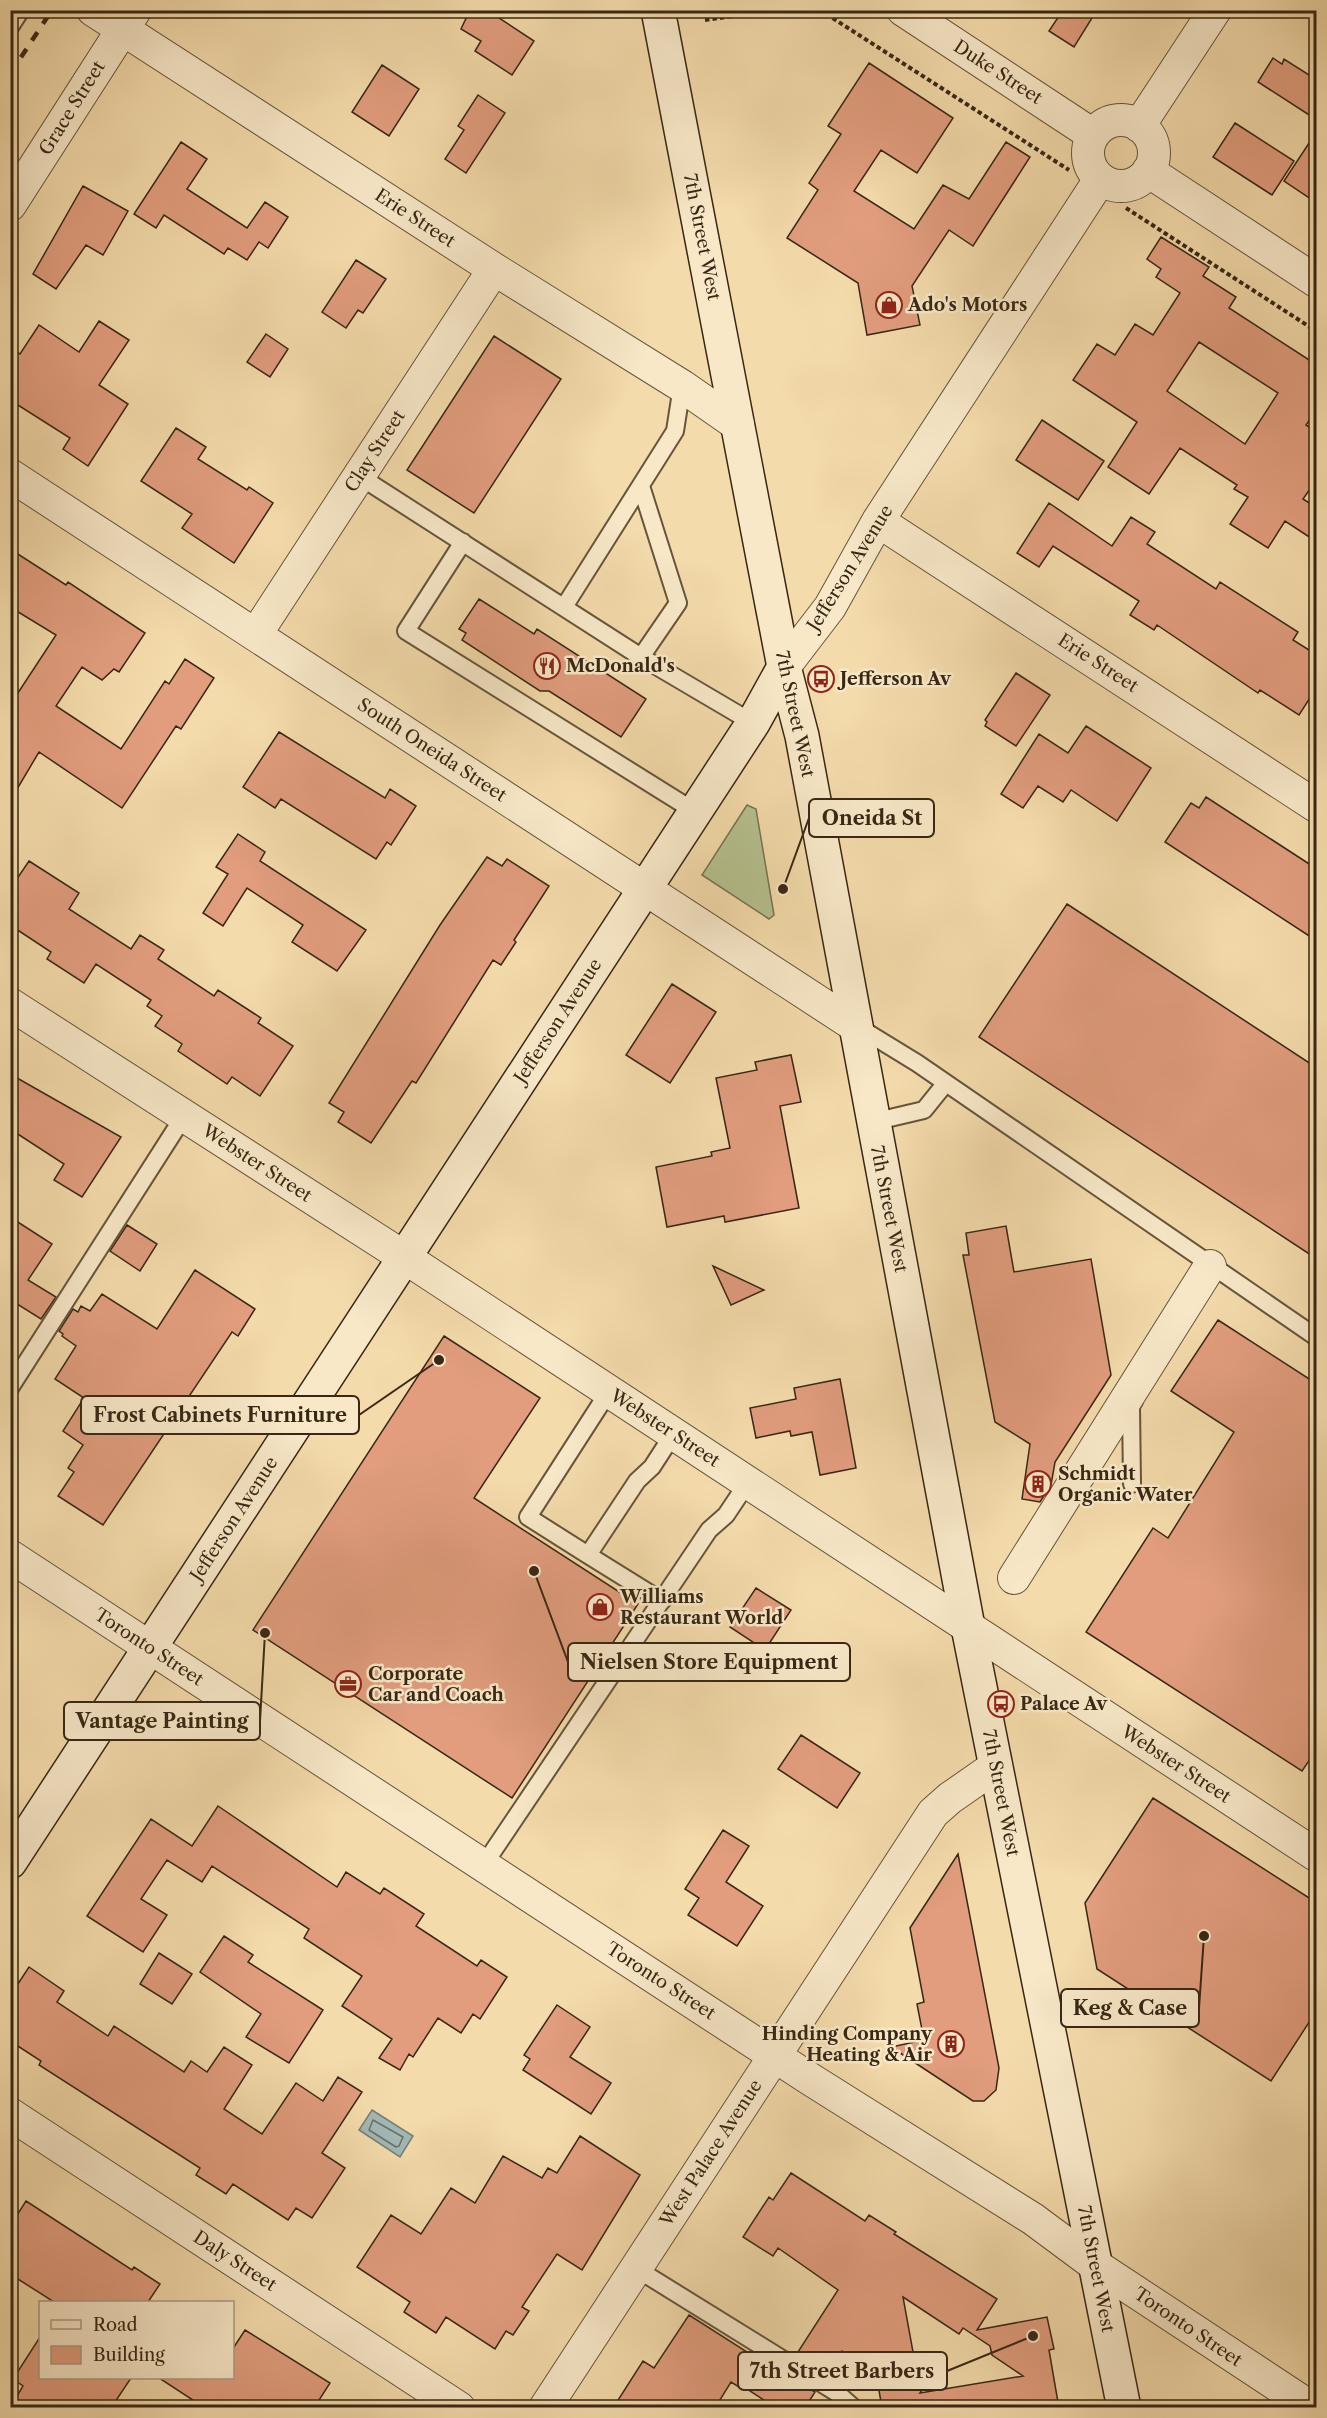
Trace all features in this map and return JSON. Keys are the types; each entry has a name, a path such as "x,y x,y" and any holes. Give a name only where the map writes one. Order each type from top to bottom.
{"main road":[{"name":"7th Street West","path":"658,10 784,667 802,736 968,1627 1124,2408"},
{"name":"Jefferson Avenue","path":"10,1862 753,723 784,667"}],"street":[{"name":"Erie Street","path":"93,10 128,20 494,269 682,386 738,425"},
{"name":"Duke Street","path":"903,10 1093,135"},
{"path":"1139,126 1215,10"},
{"name":"Grace Street","path":"10,205 128,20"},
{"path":"1114,121 1127,121 1139,126 1148,134 1153,146 1153,159 1148,171 1139,180 1127,185 1114,185 1103,181 1093,172 1088,160 1088,147 1093,135 1102,126 1114,121"},
{"path":"1148,171 1317,281"},
{"name":"Jefferson Avenue","path":"784,667 830,607 878,521 1095,188 1103,181"},
{"name":"Clay Street","path":"256,634 494,269"},
{"name":"South Oneida Street","path":"10,475 854,1024"},
{"name":"Erie Street","path":"878,521 1317,806"},
{"name":"Webster Street","path":"10,1004 674,1433 1317,1856"},
{"path":"1014,1578 1215,1269"},
{"name":"Toronto Street","path":"10,1556 774,2055 1033,2218 1095,2265 1312,2408"},
{"name":"West Palace Avenue","path":"545,2408 933,1813 950,1797 996,1766"},
{"name":"Daly Street","path":"10,2114 459,2408"}],"lane":[{"path":"10,27 21,10"},
{"path":"564,607 675,431 682,386"},
{"path":"359,476 641,657 753,723"},
{"path":"641,486 678,603 641,657"},
{"path":"463,542 406,631 694,811"},
{"path":"854,1024 917,1063 1317,1337"},
{"path":"873,1122 924,1110 945,1084"},
{"path":"10,1388 184,1116"},
{"path":"1132,1484 1131,1406 1215,1269"},
{"path":"609,1391 528,1517 662,1601"},
{"path":"588,1555 637,1481 652,1467 674,1433"},
{"path":"483,1866 709,1530 726,1515 748,1482"},
{"path":"637,2269 837,2393 854,2408"}],"path":[{"path":"705,20 776,10"},
{"path":"820,10 1069,170"},
{"path":"1126,208 1317,331"}],"green space":[{"path":"747,805 756,809 774,915 769,919 702,875"}],"water":[{"path":"372,2110 413,2136 400,2157 359,2130"}],"building":[{"path":"470,10 487,10 534,41 512,75 475,51 481,41 461,29"},
{"path":"1063,10 1097,10 1074,47 1049,31"},
{"path":"1273,58 1282,64 1284,59 1317,80 1317,120 1258,82"},
{"path":"869,63 953,118 917,173 881,150 854,191 914,229 943,185 969,199 1006,142 1030,157 973,246 949,230 912,286 920,325 867,335 858,283 787,238 818,190 809,183 841,134 828,126"},
{"path":"382,65 419,89 389,136 352,112"},
{"path":"478,95 505,113 466,173 445,159 464,130 458,126"},
{"path":"1235,123 1294,161 1272,195 1213,157"},
{"path":"1317,131 1317,203 1284,181"},
{"path":"181,142 207,159 187,189 247,228 265,202 288,217 268,248 259,242 247,260 228,248 224,254 164,215 156,228 134,214"},
{"path":"83,186 128,211 103,255 86,245 56,289 33,274"},
{"path":"1161,237 1209,267 1203,276 1236,297 1229,308 1317,365 1317,409 1306,425 1317,432 1317,479 1303,499 1317,508 1317,542 1285,521 1268,548 1230,524 1248,497 1234,489 1237,485 1180,448 1149,494 1108,467 1137,422 1073,380 1097,344 1115,355 1135,324 1153,335 1180,293 1156,277 1161,269 1147,259","holes":["1199,342 1278,393 1245,444 1167,391"]},
{"path":"356,260 386,279 363,313 358,310 346,328 322,312"},
{"path":"99,321 129,340 99,385 128,404 88,466 63,449 70,438 10,400 10,347 20,354 39,325 79,352"},
{"path":"266,334 288,349 270,377 247,362"},
{"path":"494,336 561,379 474,513 407,470"},
{"path":"1042,420 1104,461 1078,500 1016,460"},
{"path":"176,428 206,447 198,459 247,490 249,487 273,503 234,563 182,528 192,514 141,481"},
{"path":"1049,503 1112,546 1131,517 1155,532 1147,544 1216,589 1220,582 1298,632 1293,640 1317,655 1317,687 1299,715 1260,690 1258,693 1157,625 1154,630 1130,615 1139,601 1053,546 1039,567 1017,553"},
{"path":"10,549 66,585 68,582 145,633 119,672 114,669 102,680 82,667 56,706 121,749 165,681 169,684 185,659 214,678 181,729 176,726 122,808 39,752 10,801 10,705 56,635 10,607"},
{"name":"McDonald's","path":"479,599 534,634 537,629 646,699 621,737 549,691 540,691 462,640 466,633 459,629"},
{"path":"1016,673 1050,695 1016,746 985,726 987,722 985,720"},
{"path":"1086,726 1151,768 1117,821 1071,790 1063,802 1038,786 1023,808 1001,794 1039,734 1068,753"},
{"path":"279,732 385,798 390,789 416,806 391,845 387,842 376,859 281,799 275,808 243,787"},
{"path":"1206,797 1317,869 1317,941 1165,842 1191,803 1199,808"},
{"path":"238,834 265,852 260,861 366,930 337,971 292,942 303,925 247,888 223,926 203,913 228,874 216,867"},
{"path":"487,857 502,866 507,859 549,886 514,940 516,942 501,965 493,960 416,1083 412,1081 371,1143 338,1122 344,1112 329,1103 440,925"},
{"path":"29,861 79,893 69,909 131,949 140,935 164,950 158,959 214,996 218,990 261,1018 258,1023 293,1046 260,1096 232,1077 227,1084 178,1051 182,1044 155,1026 162,1016 147,1006 151,1000 96,964 84,983 47,959 51,952 10,925 10,889"},
{"path":"1067,904 1317,1068 1317,1259 979,1037"},
{"path":"672,984 716,1012 670,1083 626,1055"},
{"path":"791,1055 801,1102 780,1106 799,1208 725,1222 724,1216 667,1227 656,1167 712,1156 711,1152 730,1148 716,1078 757,1070 755,1062"},
{"path":"10,1074 121,1137 82,1197 54,1180 64,1164 10,1129"},
{"path":"10,1217 52,1244 28,1280 56,1297 41,1319 14,1302 10,1307"},
{"path":"127,1225 157,1244 140,1271 110,1251"},
{"path":"1006,1226 1014,1272 1091,1259 1111,1375 1055,1462 1051,1485 1040,1502 1022,1499 1030,1444 995,1422 963,1255 969,1255 966,1233"},
{"path":"713,1266 764,1290 731,1305"},
{"path":"195,1270 255,1309 238,1336 232,1332 103,1525 58,1496 74,1472 68,1468 83,1445 63,1431 84,1398 55,1379 76,1346 59,1331 73,1309 78,1312 81,1306 90,1311 102,1294 157,1329"},
{"path":"1218,1320 1317,1384 1317,1749 1302,1771 1086,1632 1153,1528 1168,1538 1234,1432 1171,1391"},
{"path":"444,1336 540,1398 474,1498 638,1604 512,1798 253,1630"},
{"path":"840,1379 856,1468 820,1475 812,1432 791,1436 790,1431 756,1438 750,1408 796,1399 794,1388"},
{"path":"756,1588 791,1610 765,1650 730,1627"},
{"path":"801,1735 860,1773 837,1808 778,1769"},
{"path":"1153,1798 1317,1903 1317,2010 1271,2081 1097,1969 1085,1903"},
{"path":"218,1806 337,1887 346,1872 380,1894 384,1888 424,1914 416,1926 477,1966 481,1960 507,1977 480,2019 473,2014 461,2033 438,2018 413,2057 409,2054 400,2070 379,2058 392,2039 342,2006 362,1976 304,1938 309,1929 212,1866 202,1882 167,1860 141,1899 167,1915 143,1952 87,1916 151,1819 192,1846"},
{"path":"723,1830 749,1846 726,1882 763,1906 737,1946 688,1915 699,1898 685,1889"},
{"path":"958,1854 999,2068 996,2090 984,2101 973,2101 891,2047 924,2040 917,2004 924,2002 910,1928"},
{"path":"224,1936 253,1955 248,1962 323,2010 289,2063 246,2037 261,2014 200,1972"},
{"path":"159,1953 192,1974 172,2004 140,1984"},
{"path":"29,1967 64,1991 57,2002 108,2036 114,2026 184,2072 191,2061 207,2072 224,2047 252,2065 224,2109 262,2134 296,2083 323,2101 338,2077 362,2092 322,2153 345,2168 312,2218 296,2208 288,2220 233,2184 226,2194 196,2175 200,2168 39,2065 41,2061 10,2041 10,1996"},
{"path":"557,2005 590,2027 570,2057 611,2083 591,2114 523,2070 530,2059 524,2055"},
{"path":"580,2136 640,2175 582,2270 557,2254 522,2307 529,2311 513,2335 506,2331 495,2349 446,2317 436,2333 404,2312 410,2302 357,2267 391,2215 421,2234 451,2188 475,2203 503,2156 542,2178 548,2168 557,2173"},
{"path":"791,2173 865,2221 869,2215 896,2232 894,2234 997,2299 977,2330 1047,2317 1054,2349 1049,2350 1059,2408 916,2408 915,2401 911,2408 882,2408 876,2373 842,2351 827,2374 796,2355 838,2290 778,2248 773,2256 743,2237 769,2197 773,2200","holes":["903,2297 959,2334 963,2328 990,2346 992,2355 1023,2376 920,2393 935,2370 917,2374"]},
{"path":"26,2201 132,2270 134,2267 160,2284 149,2301 52,2301 10,2274 10,2226"},
{"path":"689,2315 783,2375 784,2373 815,2392 805,2408 776,2408 741,2385 739,2387 731,2382 715,2408 613,2408 643,2361 654,2368"},
{"path":"245,2330 330,2383 314,2408 205,2408 161,2379 234,2379 234,2347"},
{"path":"39,2339 39,2379 130,2379 111,2408 10,2408 23,2386 13,2379"}],"railway":[{"path":"10,74 52,10"}],"place":[{"name":"Ado's Motors","path":"889,305"},
{"name":"McDonald's","path":"547,666"},
{"name":"Jefferson Av","path":"821,679"},
{"name":"Oneida St","path":"783,889"},
{"name":"Frost Cabinets Furniture","path":"439,1360"},
{"name":"Schmidt Organic Water","path":"1038,1484"},
{"name":"Nielsen Store Equipment","path":"534,1571"},
{"name":"Williams Restaurant World","path":"600,1607"},
{"name":"Vantage Painting","path":"265,1633"},
{"name":"Corporate Car and Coach","path":"348,1684"},
{"name":"Palace Av","path":"1001,1704"},
{"name":"Keg & Case","path":"1204,1936"},
{"name":"Hinding Company Heating & Air","path":"951,2044"},
{"name":"7th Street Barbers","path":"1033,2336"}]}
